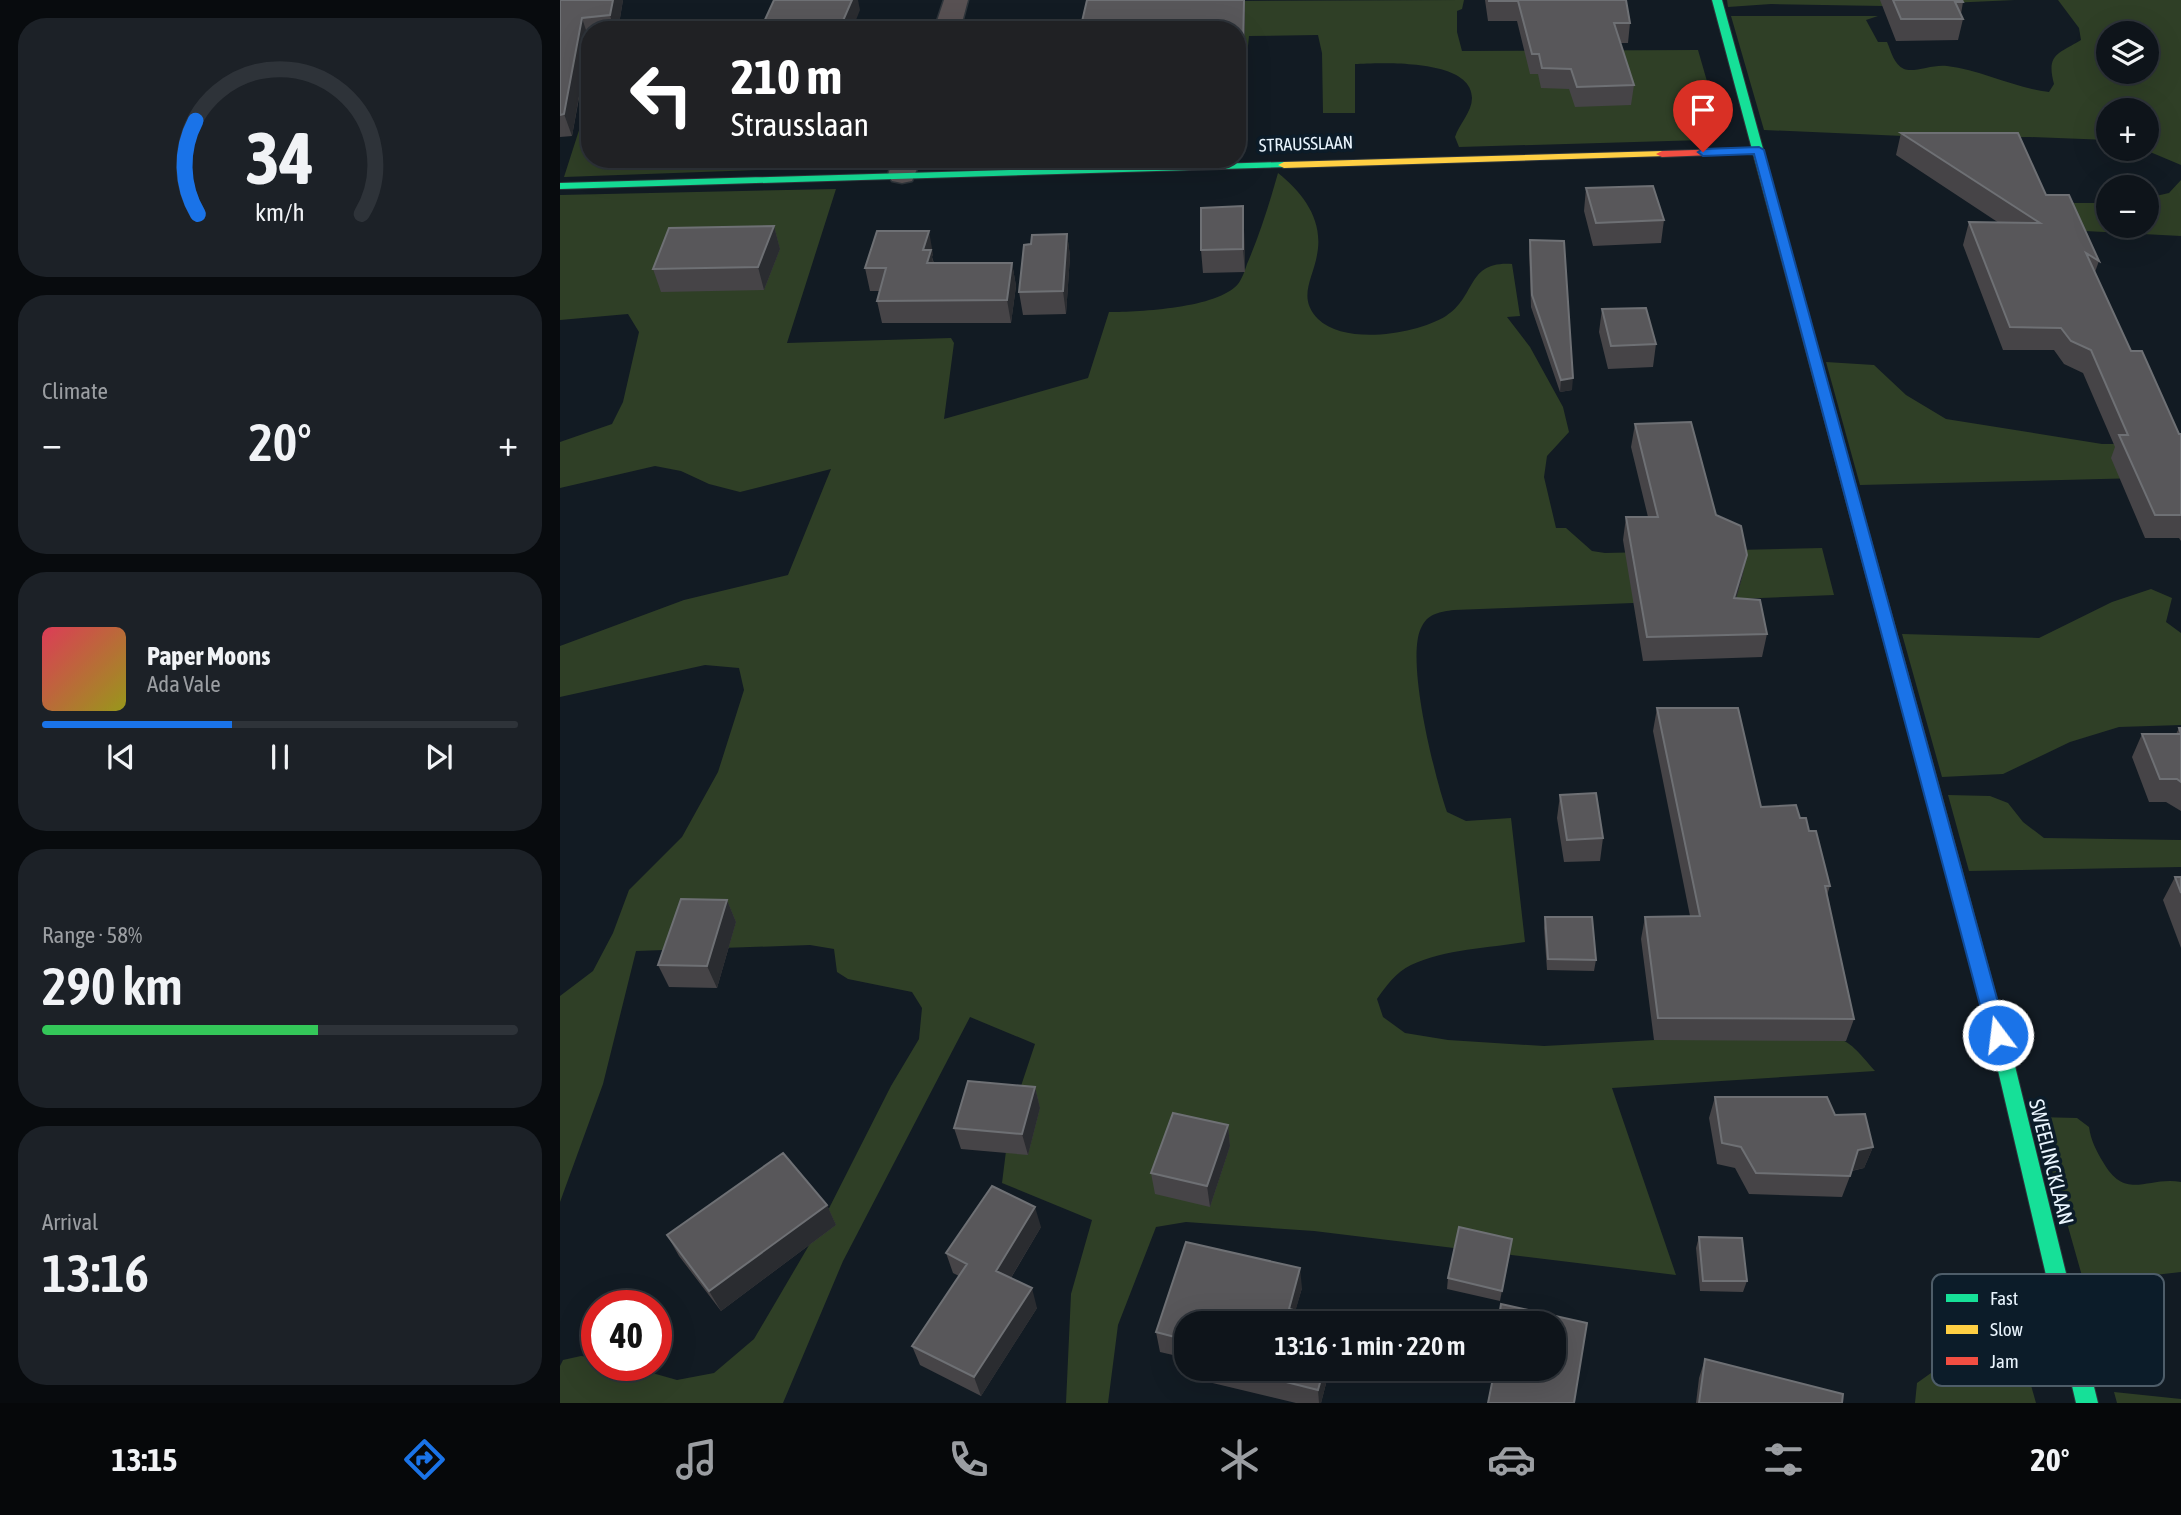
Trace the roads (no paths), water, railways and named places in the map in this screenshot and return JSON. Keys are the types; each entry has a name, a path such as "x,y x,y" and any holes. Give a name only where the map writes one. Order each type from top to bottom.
{"street":[{"path":"950,21 956,0"},
{"name":"SWEELINCKLAAN","path":"1717,0 2005,1062 2056,1274"},
{"name":"STRAUSSLAAN","path":"1246,160 1759,150"},
{"name":"STRAUSSLAAN","path":"560,186 887,168"}]}
